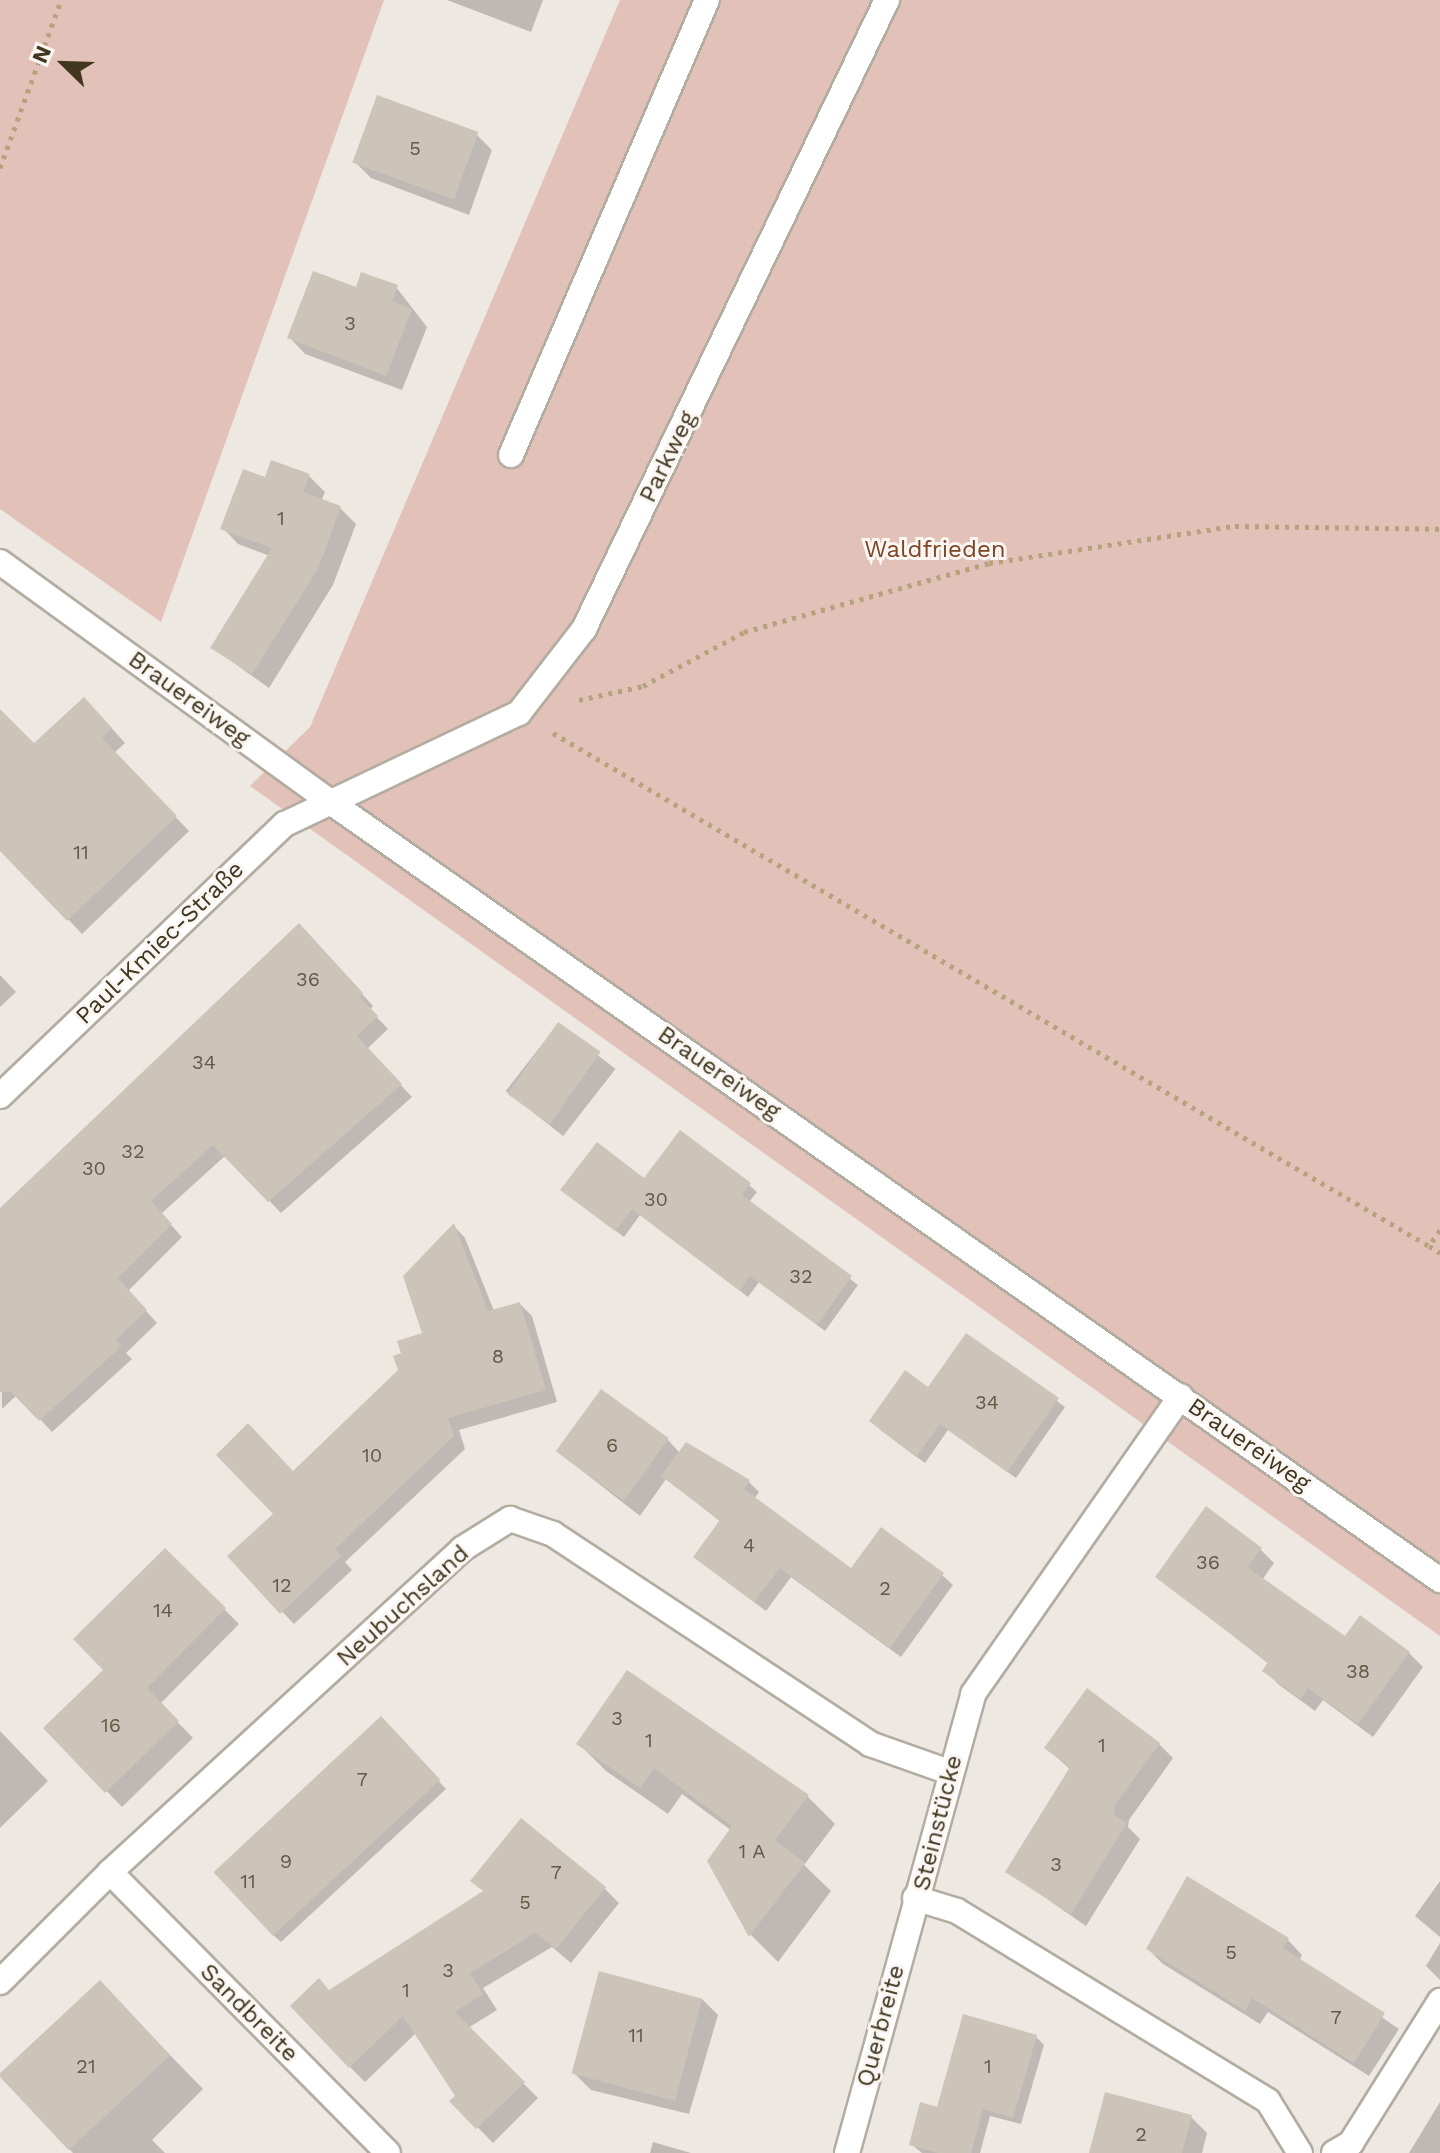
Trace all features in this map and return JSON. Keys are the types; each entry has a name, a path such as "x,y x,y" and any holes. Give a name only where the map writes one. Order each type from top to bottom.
{"street":[{"path":"511,455 707,0"},
{"name":"Parkweg","path":"329,801 519,713 584,629 887,0"},
{"name":"Brauereiweg","path":"0,562 329,801 1440,1580"},
{"name":"Paul-Kmiec-Straße","path":"0,1096 285,824 329,801"},
{"name":"Steinstücke","path":"1181,1396 973,1694 915,1898 957,1911 1268,2101 1300,2153"},
{"name":"Neubuchsland","path":"0,1982 110,1872 462,1549 510,1519 553,1534 870,1744 949,1772"},
{"name":"Sandbreite","path":"110,1872 388,2153"},
{"name":"Querbreite","path":"847,2153 915,1898"},
{"path":"1334,2153 1351,2143 1440,2001"}],"path":[{"path":"0,168 61,0"},
{"path":"519,713 643,686 744,632 989,563 1235,526 1440,529"},
{"path":"519,713 1440,1253"},
{"path":"1429,1246 1440,1230"}],"green space":[{"path":"0,0 384,0 161,622 0,509"},
{"name":"Waldfrieden","path":"620,0 1440,0 1440,1636 250,786 310,727"}],"building":[{"path":"377,95 478,132 454,200 352,163"},
{"path":"313,271 356,287 361,272 398,285 392,301 412,309 386,376 287,338"},
{"path":"271,460 310,474 303,492 341,506 318,569 252,674 210,648 272,548 220,529 243,469 265,477"},
{"path":"84,697 112,728 102,738 177,816 67,921 0,851 0,709 34,743"},
{"path":"299,923 363,993 360,997 378,1016 357,1036 402,1084 268,1202 213,1145 151,1201 172,1224 118,1278 147,1310 116,1340 122,1346 39,1421 11,1392 0,1392 0,1208"},
{"path":"558,1022 601,1052 550,1124 508,1094"},
{"path":"680,1130 751,1183 742,1195 852,1276 817,1325 750,1276 740,1291 632,1209 615,1231 560,1190 597,1142 644,1178"},
{"path":"454,1223 488,1311 520,1302 546,1390 448,1418 454,1436 335,1549 341,1556 280,1614 227,1556 273,1514 216,1455 248,1423 293,1471 398,1370 393,1356 401,1353 397,1341 422,1333 403,1276"},
{"path":"966,1333 1059,1398 1007,1472 940,1424 916,1457 869,1421 905,1370 928,1387"},
{"path":"601,1389 669,1438 624,1501 556,1451"},
{"path":"686,1442 750,1480 744,1489 851,1568 881,1527 944,1573 890,1648 780,1568 754,1602 693,1557 720,1520 661,1476"},
{"path":"1206,1506 1262,1548 1247,1567 1345,1636 1360,1615 1410,1652 1358,1724 1308,1688 1301,1699 1262,1671 1268,1662 1155,1577"},
{"path":"165,1548 226,1608 147,1688 179,1721 105,1793 43,1728 103,1670 73,1639"},
{"path":"627,1670 809,1795 775,1840 805,1863 749,1937 707,1861 732,1826 654,1768 640,1788 576,1744"},
{"path":"1087,1688 1160,1743 1115,1805 1114,1815 1127,1823 1071,1914 1005,1872 1070,1767 1044,1748"},
{"path":"381,1716 440,1780 273,1936 214,1872"},
{"path":"521,1818 606,1887 556,1949 535,1933 470,1973 483,1994 455,2012 525,2082 476,2129 449,2101 455,2096 403,2016 349,2068 290,2006 319,1978 329,1990 483,1891 470,1881"},
{"path":"1187,1876 1289,1938 1283,1948 1385,2013 1354,2063 1252,1998 1245,2011 1146,1949"},
{"path":"599,1971 702,1999 675,2101 572,2073"},
{"path":"100,1980 170,2055 69,2150 0,2073"},
{"path":"963,2014 1037,2035 1013,2118 983,2109 971,2153 938,2153 909,2145 920,2102 937,2107"},
{"path":"1105,2092 1192,2115 1182,2153 1089,2153"}]}
